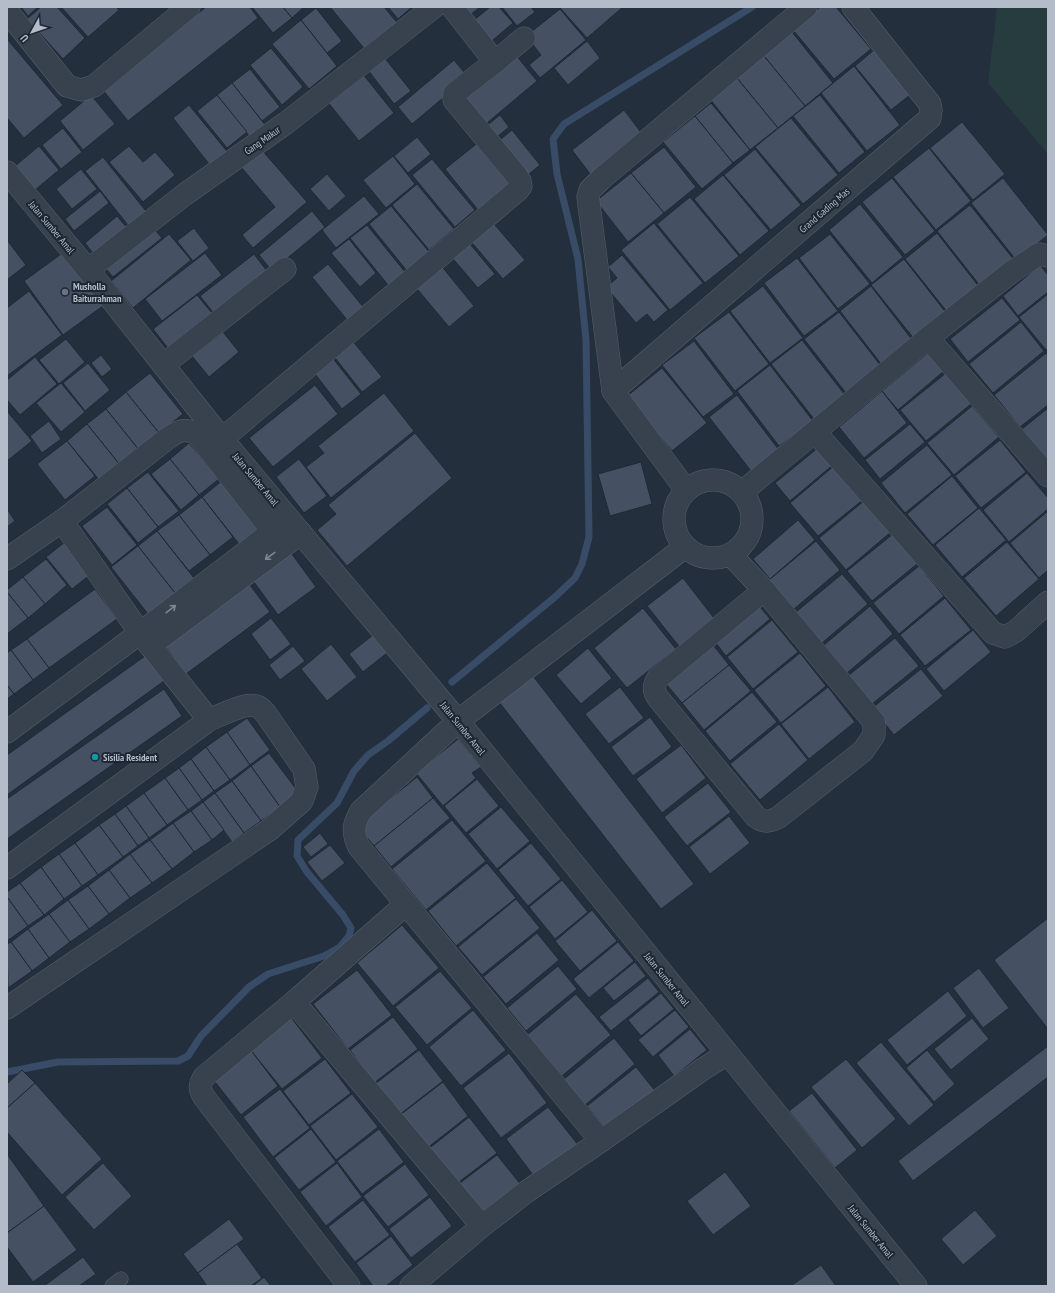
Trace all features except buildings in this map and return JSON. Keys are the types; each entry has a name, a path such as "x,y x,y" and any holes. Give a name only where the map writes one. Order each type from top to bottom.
{"street":[{"path":"7,11 67,86 81,90 94,86 190,7"},
{"name":"Gang Makur","path":"88,270 184,195 286,123 434,7"},
{"path":"452,7 495,62"},
{"path":"686,490 613,391 588,197 590,190 607,174 806,7"},
{"name":"Grand Gading Mas","path":"613,391 930,118 930,104 853,7"},
{"path":"222,439 517,191 520,186 520,181 454,100 454,95 524,38"},
{"name":"Jalan Sumber Amal","path":"11,185 88,270 222,439 288,528 458,721 916,1286"},
{"path":"742,492 928,338 1026,261 1039,254 1048,256"},
{"path":"163,365 285,269"},
{"path":"928,338 1048,476"},
{"path":"7,559 62,521 179,431 189,431 197,434 288,528"},
{"path":"815,432 993,634 1004,636 1016,631 1048,602"},
{"path":"708,480 720,480 732,484 742,492 750,505 753,519 750,534 743,546 731,555 719,559 707,558 695,554 685,547 678,536 674,524 674,512 678,500 686,490 696,484 708,480"},
{"path":"62,521 146,639 209,720"},
{"path":"7,732 146,639 288,528"},
{"path":"146,639 288,528"},
{"path":"601,1141 359,847 354,837 356,819 361,811 458,721 685,547"},
{"path":"731,555 764,590 874,722 874,735 863,751 780,816 771,821 763,821 756,817 654,692 654,684 658,678 764,590"},
{"path":"7,868 209,720 245,706 252,705 260,708 266,714 304,769 307,787 302,801 268,830 7,1008"},
{"path":"350,1286 325,1256 200,1091 200,1085 204,1077 294,1002 406,905"},
{"path":"294,1002 482,1226"},
{"path":"411,1286 482,1226 526,1192 703,1069 728,1054"}],"green space":[{"path":"997,7 1048,7 1048,154 988,83"}],"waterway":[{"path":"452,682 555,597 575,578 582,564 589,537 586,340 578,259 557,174 553,139 564,124 752,7"},
{"path":"7,1072 58,1062 178,1061 188,1056 201,1036 249,987 268,974 324,956 340,947 349,936 351,928 343,915 307,872 297,856 298,840 337,803 354,771 368,755 388,741 427,708"}],"place":[{"name":"Musholla Baiturrahman","path":"65,292"},
{"name":"Sisilia Resident","path":"95,757"}]}
